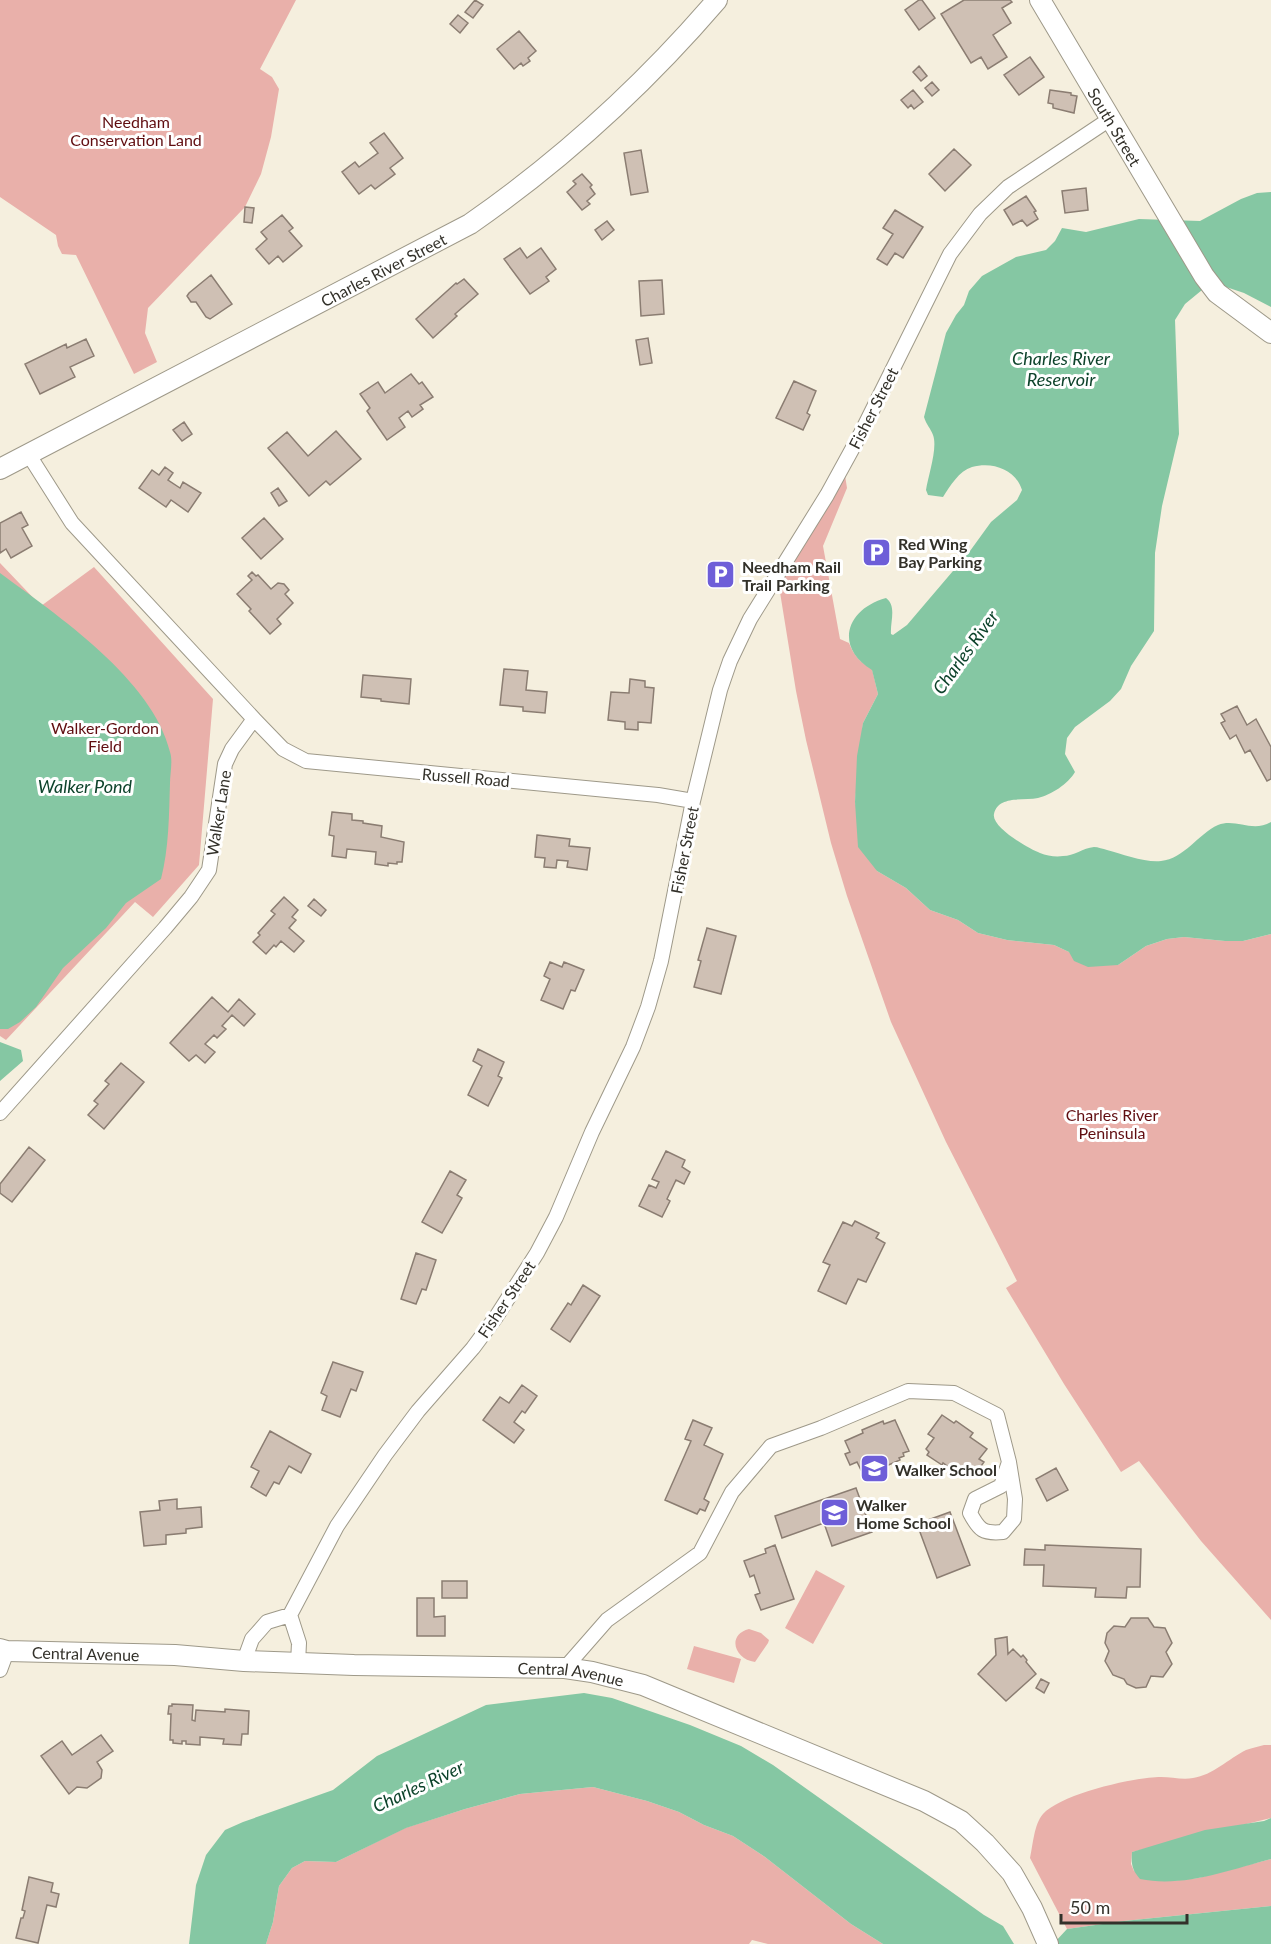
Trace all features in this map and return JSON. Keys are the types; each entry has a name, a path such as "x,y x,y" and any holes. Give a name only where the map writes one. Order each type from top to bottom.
{"street":[{"name":"Charles River Street","path":"0,469 470,225 521,189 627,97 687,35 717,0"},
{"name":"South Street","path":"1040,0 1189,253 1217,293 1271,333"},
{"name":"Fisher Street","path":"290,1615 337,1526 418,1411 473,1348 496,1317 547,1235 592,1132 633,1047 648,1007 661,961 693,801 720,690 739,640 833,485 950,254 980,214 1003,191 1110,119"},
{"path":"29,455 72,523 254,720"},
{"name":"Russell Road","path":"254,720 283,749 306,761 658,795 693,801"},
{"name":"Walker Lane","path":"0,1113 191,897 210,870 225,764 232,749 254,720"},
{"path":"565,1668 607,1620 700,1553 732,1492 771,1446 908,1391 954,1393 997,1415 1009,1462 1015,1499 1014,1519 1003,1532 990,1534 978,1527 970,1513 975,1499 1001,1486 1009,1462"},
{"path":"244,1661 252,1639 267,1622 290,1615 299,1643 298,1663"},
{"path":"0,1670 4,1650"},
{"name":"Central Avenue","path":"4,1650 175,1655 244,1661 354,1665 565,1668 592,1672 643,1685 924,1801 961,1821 1012,1873 1046,1937"}],"green space":[{"name":"Needham Conservation Land","path":"0,0 296,0 260,69 272,77 279,89 271,137 261,174 245,207 148,308 145,333 157,362 134,374 76,255 62,254 56,235 0,197"},
{"name":"Charles River Peninsula","path":"844,469 847,488 823,546 840,639 849,643 858,658 872,669 878,694 863,723 855,802 877,871 906,888 930,910 958,920 978,933 1007,940 1054,945 1106,965 1118,965 1146,946 1167,939 1184,937 1243,941 1271,934 1271,1620 1201,1541 1139,1461 1121,1472 1064,1384 1006,1288 1017,1281 946,1142 891,1022 831,843 796,691 778,580"},
{"name":"Walker Pond","path":"0,563 41,606 94,567 213,699 199,865 153,917 135,902 6,1040 0,1036"},
{"path":"816,1570 845,1586 813,1644 785,1628"},
{"path":"749,1629 761,1633 769,1640 755,1662 742,1657 736,1647 737,1636"},
{"path":"694,1646 741,1659 734,1683 687,1669"},
{"path":"1271,1745 1271,1818 1132,1852 1131,1864 1134,1871 1170,1881 1198,1878 1271,1859 1271,1906 1067,1929 1030,1858 1036,1829 1043,1814 1065,1800 1117,1783 1149,1778 1185,1779 1200,1776 1246,1750"},
{"path":"593,1787 679,1812 733,1836 765,1857 851,1924 883,1944 768,1944 752,1940 749,1944 266,1944 273,1922 279,1886 292,1868 305,1861 336,1862 405,1828 520,1794"}],"water":[{"name":"Charles River Reservoir","path":"1271,192 1271,307 1244,293 1223,286 1210,287 1202,290 1185,304 1175,320 1179,434 1162,506 1155,553 1154,631 1131,666 1121,689 1110,701 1075,727 1067,738 1065,754 1075,772 1068,781 1043,797 1006,801 996,808 994,814 998,825 1004,831 1035,851 1046,855 1067,856 1096,847 1148,861 1161,861 1177,856 1218,825 1231,823 1257,826 1271,822 1271,934 1243,941 1184,937 1167,939 1146,946 1118,965 1088,967 1074,961 1069,952 1054,945 1007,940 978,933 958,920 930,910 906,888 877,871 858,847 855,802 857,756 863,723 878,694 872,670 860,661 849,640 854,620 872,603 886,598 892,610 891,634 893,635 907,625 970,551 991,522 1017,500 1022,490 1015,477 1009,472 995,466 980,465 963,472 955,479 943,497 928,495 926,490 934,454 934,441 924,417 946,333 964,305 969,291 982,276 1016,257 1046,250 1055,241 1062,228 1086,232 1139,219 1200,221 1241,199 1257,193"},
{"name":"Walker Pond","path":"0,573 74,629 124,675 160,725 171,759 167,843 161,879 126,903 106,928 63,968 36,1007 20,1022 8,1029 0,1029"},
{"path":"0,1042 21,1050 23,1061 0,1081"},
{"name":"Charles River","path":"584,1693 612,1698 690,1725 741,1746 773,1765 984,1915 1003,1926 1014,1944 883,1944 851,1924 765,1857 733,1836 679,1812 593,1787 520,1794 406,1828 336,1862 305,1861 292,1868 279,1886 273,1922 266,1944 189,1944 196,1885 206,1855 225,1830 333,1790 377,1756 486,1705"},
{"path":"1271,1818 1271,1859 1189,1880 1140,1879 1134,1870 1132,1852 1205,1830"},
{"path":"1271,1906 1271,1944 1050,1944 1055,1942 1067,1929"}],"building":[{"path":"475,0 483,5 473,18 465,12"},
{"path":"922,0 935,18 919,30 905,10"},
{"path":"964,0 1010,0 1012,2 1002,8 1011,23 993,35 1007,57 988,69 981,57 971,63 941,14"},
{"path":"458,15 468,23 460,33 450,24"},
{"path":"519,31 536,51 528,58 530,61 523,66 521,63 514,69 497,49"},
{"path":"1030,57 1044,77 1019,95 1004,75"},
{"path":"919,66 927,76 921,81 913,72"},
{"path":"932,82 939,90 932,96 925,88"},
{"path":"913,90 923,102 914,109 911,105 908,108 901,100"},
{"path":"1050,90 1077,96 1074,113 1053,108 1053,104 1048,103"},
{"path":"384,133 403,158 390,168 395,174 375,189 371,185 359,194 342,172 355,162 359,167 378,153 370,143"},
{"path":"954,149 971,165 945,191 929,174"},
{"path":"641,150 648,192 631,195 624,153"},
{"path":"582,174 592,185 590,187 595,194 587,201 590,204 582,210 567,192 576,184 573,181"},
{"path":"1086,188 1088,210 1065,213 1062,191"},
{"path":"1026,196 1036,211 1034,212 1038,219 1027,226 1022,220 1013,225 1004,210"},
{"path":"245,207 254,208 252,223 244,222"},
{"path":"895,210 923,227 903,258 895,253 887,265 877,259 893,234 883,228"},
{"path":"282,215 293,228 289,231 302,246 283,262 278,256 269,264 256,249 267,239 261,232"},
{"path":"607,221 614,230 602,240 595,230"},
{"path":"520,248 527,258 541,248 556,269 546,277 549,281 530,294 504,259"},
{"path":"211,275 232,304 210,319 206,317 196,302 191,302 187,296"},
{"path":"464,279 478,294 433,338 416,319 456,283"},
{"path":"662,280 664,314 641,316 639,281"},
{"path":"648,338 652,363 640,365 636,340"},
{"path":"86,339 94,356 70,367 75,377 40,394 25,364 66,344 67,348"},
{"path":"411,374 419,384 422,382 433,397 420,405 423,409 412,417 408,411 399,418 405,427 387,440 367,411 370,408 360,394 378,382 385,393"},
{"path":"794,381 816,391 807,413 810,415 803,430 776,418"},
{"path":"184,422 192,434 182,441 173,430"},
{"path":"336,431 361,459 330,485 326,481 309,496 268,448 287,432 308,456"},
{"path":"165,467 173,473 168,480 180,488 183,482 201,493 188,512 171,500 166,507 139,488 152,470 159,475"},
{"path":"278,488 287,501 279,506 271,493"},
{"path":"21,512 28,525 22,528 32,546 11,558 6,549 0,553 0,523"},
{"path":"264,518 283,539 261,559 242,538"},
{"path":"252,572 271,589 278,583 284,584 289,590 285,594 293,603 277,619 281,624 270,634 237,594 252,580 248,576"},
{"path":"504,669 528,671 526,690 547,692 545,713 523,711 523,707 500,705"},
{"path":"363,675 411,679 409,704 361,697"},
{"path":"630,679 645,681 645,687 654,688 651,723 638,722 638,730 625,729 625,722 608,720 611,692 629,693"},
{"path":"1237,706 1247,725 1256,719 1271,747 1271,779 1267,781 1250,750 1245,753 1236,735 1230,739 1221,723 1225,721 1221,714"},
{"path":"332,812 352,814 352,820 382,826 381,837 404,842 402,862 388,863 388,866 375,864 376,852 347,849 346,858 332,856 334,836 329,835"},
{"path":"537,835 570,839 569,846 590,848 587,870 567,867 568,861 557,860 556,868 544,867 545,858 535,857"},
{"path":"284,897 298,910 292,917 296,920 289,928 304,941 294,952 281,941 266,954 253,942 275,914 271,911"},
{"path":"314,899 326,910 321,916 308,906"},
{"path":"707,928 736,936 721,994 694,987 701,961 698,960"},
{"path":"550,962 562,967 564,962 584,970 575,991 571,990 563,1009 541,1000 550,979 544,976"},
{"path":"212,997 228,1012 239,999 255,1014 244,1026 232,1015 222,1026 226,1029 217,1038 214,1035 205,1044 215,1052 205,1063 196,1055 189,1061 170,1043"},
{"path":"478,1049 504,1062 498,1076 502,1078 488,1106 468,1095 482,1066 473,1061"},
{"path":"121,1063 144,1082 104,1129 88,1115 98,1104 94,1101 109,1084 105,1081"},
{"path":"29,1147 45,1160 12,1202 0,1193 0,1184"},
{"path":"666,1151 685,1160 682,1167 690,1172 684,1184 676,1180 667,1199 670,1201 662,1217 639,1206 649,1185 656,1188 659,1182 652,1179"},
{"path":"450,1171 466,1180 457,1195 462,1198 442,1233 422,1222"},
{"path":"855,1221 879,1233 876,1238 885,1243 866,1282 858,1279 846,1304 818,1291 830,1265 823,1262 843,1222 852,1226"},
{"path":"416,1253 436,1260 426,1290 422,1289 416,1304 401,1299"},
{"path":"583,1285 600,1296 570,1342 551,1329 568,1303 571,1305"},
{"path":"333,1362 363,1372 356,1391 351,1389 340,1417 322,1410 327,1396 321,1393"},
{"path":"522,1385 537,1396 525,1413 522,1411 514,1422 524,1430 514,1443 483,1420 500,1397 509,1403"},
{"path":"942,1415 954,1423 956,1421 973,1433 970,1437 987,1449 979,1459 984,1462 977,1472 972,1468 967,1476 956,1468 954,1471 927,1455 929,1452 926,1449 934,1438 928,1434"},
{"path":"693,1420 712,1428 704,1445 723,1454 704,1499 709,1502 705,1511 700,1509 697,1514 665,1500 691,1441 685,1439"},
{"path":"895,1420 909,1451 903,1453 904,1456 899,1458 900,1460 871,1470 870,1466 861,1470 857,1462 850,1465 845,1454 850,1452 845,1441 863,1433 862,1430 883,1421 884,1424"},
{"path":"270,1431 311,1454 301,1473 289,1466 279,1484 274,1482 266,1496 251,1487 259,1471 251,1467"},
{"path":"1056,1468 1068,1490 1047,1501 1036,1479"},
{"path":"856,1488 872,1532 832,1546 824,1523 782,1538 775,1516"},
{"path":"177,1499 177,1509 201,1507 202,1527 186,1529 186,1533 166,1535 166,1544 144,1546 140,1512 160,1510 159,1501"},
{"path":"950,1512 970,1565 937,1578 917,1524"},
{"path":"775,1545 794,1599 761,1610 755,1595 760,1593 754,1575 750,1577 744,1561 766,1553 765,1549"},
{"path":"1045,1545 1141,1549 1140,1587 1127,1587 1126,1598 1095,1597 1096,1588 1043,1586 1044,1565 1024,1565 1025,1549 1045,1550"},
{"path":"442,1581 467,1581 467,1598 442,1598"},
{"path":"417,1598 434,1598 434,1617 445,1616 445,1636 417,1636"},
{"path":"1131,1618 1148,1618 1154,1627 1165,1628 1172,1643 1166,1652 1172,1664 1163,1677 1151,1676 1146,1687 1136,1688 1127,1684 1124,1679 1113,1675 1105,1661 1109,1651 1105,1643 1107,1633 1114,1626 1125,1627"},
{"path":"1007,1637 1008,1654 1013,1649 1021,1657 1023,1655 1036,1674 1006,1701 978,1674 996,1655 995,1639"},
{"path":"1041,1679 1049,1683 1044,1693 1036,1688"},
{"path":"172,1704 193,1705 192,1720 195,1721 196,1710 249,1711 248,1734 242,1734 241,1745 223,1744 224,1739 200,1737 200,1745 186,1744 186,1741 182,1741 182,1744 173,1743 173,1740 170,1740 171,1714 168,1714 169,1706"},
{"path":"101,1735 113,1751 97,1762 102,1770 101,1778 87,1788 77,1787 69,1794 41,1756 62,1741 72,1755"},
{"path":"29,1877 53,1883 51,1892 59,1894 56,1907 47,1905 38,1943 16,1938 25,1911 22,1910"}],"place":[{"name":"Red Wing Bay Parking","path":"877,552"},
{"name":"Needham Rail Trail Parking","path":"721,575"},
{"name":"Walker School","path":"874,1469"},
{"name":"Walker Home School","path":"835,1513"}],"park label":[{"name":"Walker-Gordon Field","path":"105,736"}]}
